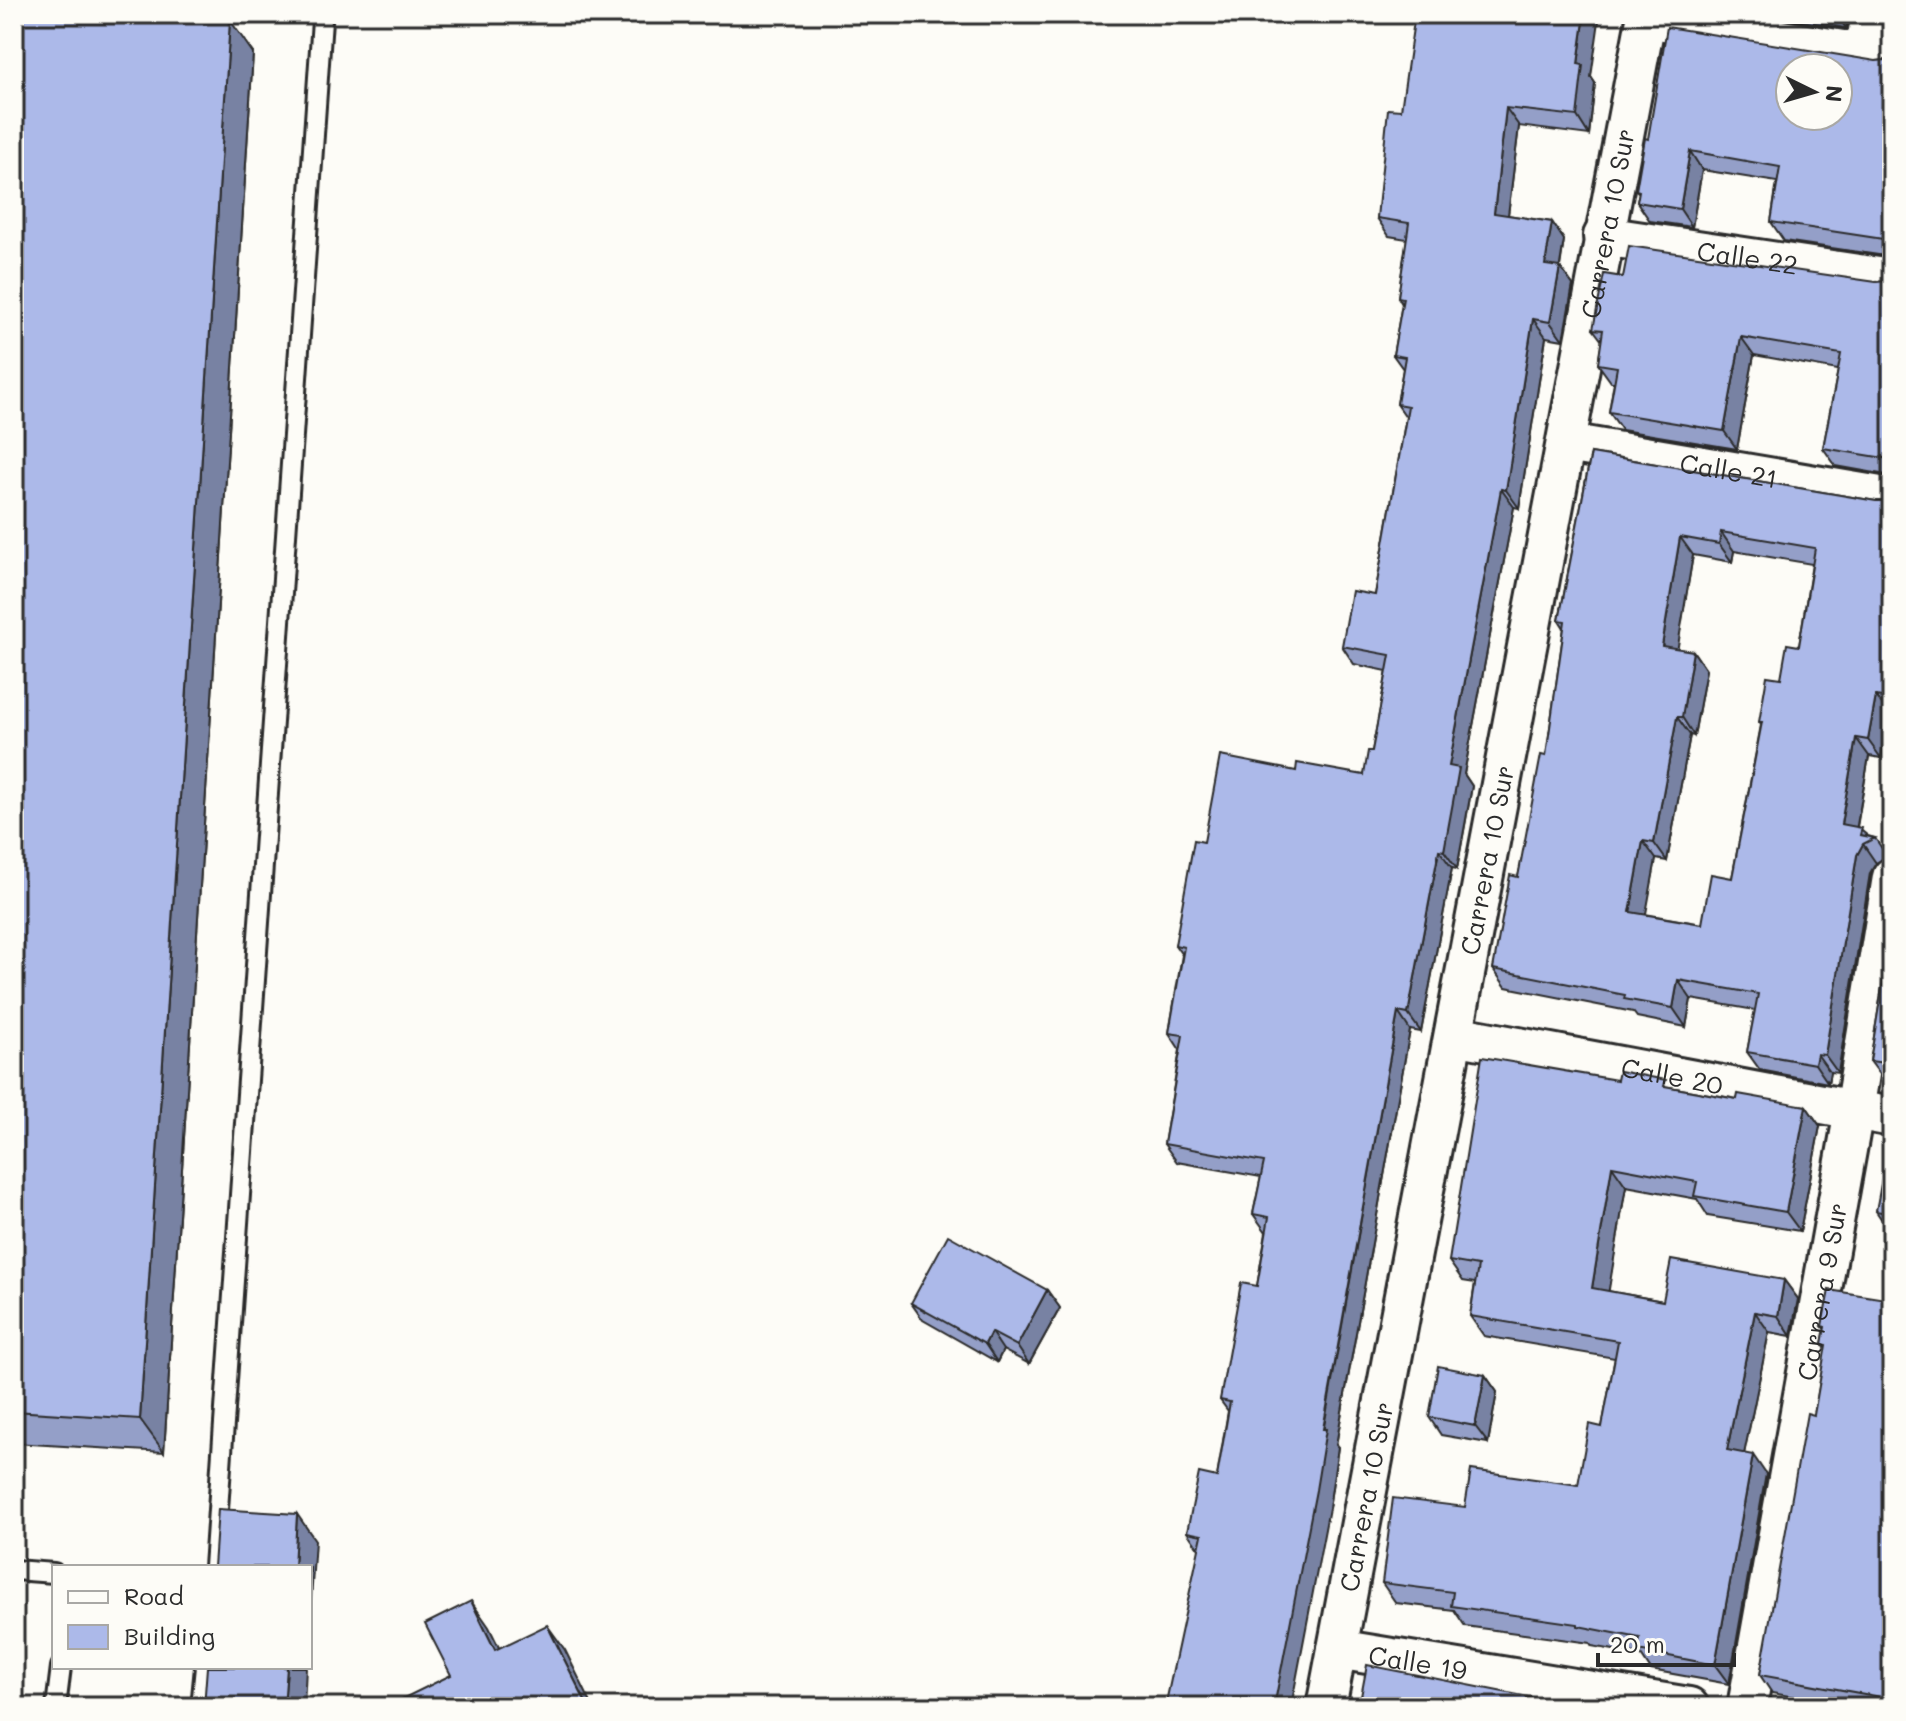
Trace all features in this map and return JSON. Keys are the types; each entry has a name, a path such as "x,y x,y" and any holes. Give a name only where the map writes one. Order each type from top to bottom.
{"street":[{"path":"1646,16 1878,55 1871,14"},
{"name":"Carrera 10 Sur","path":"1326,1707 1646,16"},
{"name":"Calle 22","path":"1603,236 1892,279"},
{"name":"Calle 21","path":"1567,443 1892,498"},
{"name":"Carrera 9 Sur","path":"1747,1707 1854,1111 1892,877"},
{"name":"Calle 20","path":"1454,1035 1892,1117"},
{"name":"Calle 19","path":"1337,1649 1689,1707"}],"lane":[{"path":"214,1565 322,20 319,14"},
{"path":"14,1570 52,1573"},
{"path":"56,1707 61,1669"},
{"path":"201,1707 205,1669"}],"building":[{"path":"14,14 141,14 230,20 140,1419 14,1411"},
{"path":"1415,14 1585,14 1578,64 1583,65 1577,116 1506,108 1494,213 1552,222 1545,265 1560,267 1550,322 1533,319 1506,490 1501,489 1449,766 1459,768 1444,851 1439,850 1408,1014 1398,1012 1323,1429 1326,1429 1316,1490 1274,1707 1165,1707 1202,1535 1187,1532 1199,1473 1217,1477 1230,1402 1220,1400 1241,1283 1257,1286 1269,1217 1253,1214 1264,1162 1164,1144 1183,1035 1169,1033 1184,947 1175,945 1194,840 1204,842 1220,756 1296,771 1297,763 1364,775 1368,751 1372,751 1390,655 1342,646 1352,591 1375,595 1408,406 1397,404 1405,357 1393,355 1403,298 1398,297 1409,223 1377,218 1388,109 1401,110"},
{"path":"1877,14 1892,14 1892,22 1877,17"},
{"path":"1667,27 1821,52 1774,52 1774,132 1854,132 1854,57 1876,61 1892,56 1892,243 1883,239 1771,222 1780,167 1690,151 1680,209 1637,202 1639,191 1636,190 1645,138 1648,139"},
{"path":"1629,246 1876,282 1892,278 1892,462 1823,448 1841,354 1741,337 1724,431 1609,412 1617,367 1598,364 1603,330 1593,329 1604,274 1623,277"},
{"path":"1591,453 1876,501 1886,501 1892,497 1892,699 1876,696 1868,740 1856,738 1841,824 1862,828 1860,835 1875,838 1863,844 1857,855 1825,1055 1817,1054 1815,1064 1747,1052 1758,994 1678,980 1673,1008 1624,999 1625,995 1493,969 1510,875 1518,877 1541,755 1546,756 1565,621 1559,620","holes":["1721,532 1815,548 1799,646 1787,644 1781,678 1767,676 1759,722 1762,722 1732,878 1711,874 1702,924 1630,912 1643,841 1654,843 1677,717 1682,717 1693,651 1662,646 1680,537 1719,544"]},
{"path":"1892,927 1892,1064 1870,1061"},
{"path":"1482,1057 1617,1080 1619,1071 1666,1080 1664,1086 1737,1099 1738,1094 1806,1106 1786,1212 1694,1196 1697,1182 1612,1166 1592,1288 1663,1301 1671,1260 1784,1280 1778,1316 1755,1312 1727,1450 1753,1455 1715,1665 1638,1650 1640,1638 1578,1624 1451,1606 1453,1592 1382,1583 1393,1498 1465,1507 1471,1470 1578,1485 1589,1424 1602,1427 1618,1341 1470,1316 1478,1266 1449,1261"},
{"path":"1888,1146 1892,1147 1892,1214 1876,1211"},
{"path":"948,1235 1047,1290 1017,1346 991,1332 985,1344 911,1303"},
{"path":"1829,1290 1892,1300 1892,1699 1760,1675 1807,1413 1814,1415 1826,1345 1822,1344 1825,1327 1822,1326"},
{"path":"1438,1366 1485,1375 1475,1426 1429,1417"},
{"path":"218,1509 297,1514 294,1565 214,1565"},
{"path":"471,1601 495,1650 547,1625 588,1707 406,1707 402,1699 451,1675 425,1624"},
{"path":"1367,1665 1554,1702 1554,1705 1566,1707 1359,1707"},
{"path":"207,1669 287,1669 284,1707 204,1707"}]}
